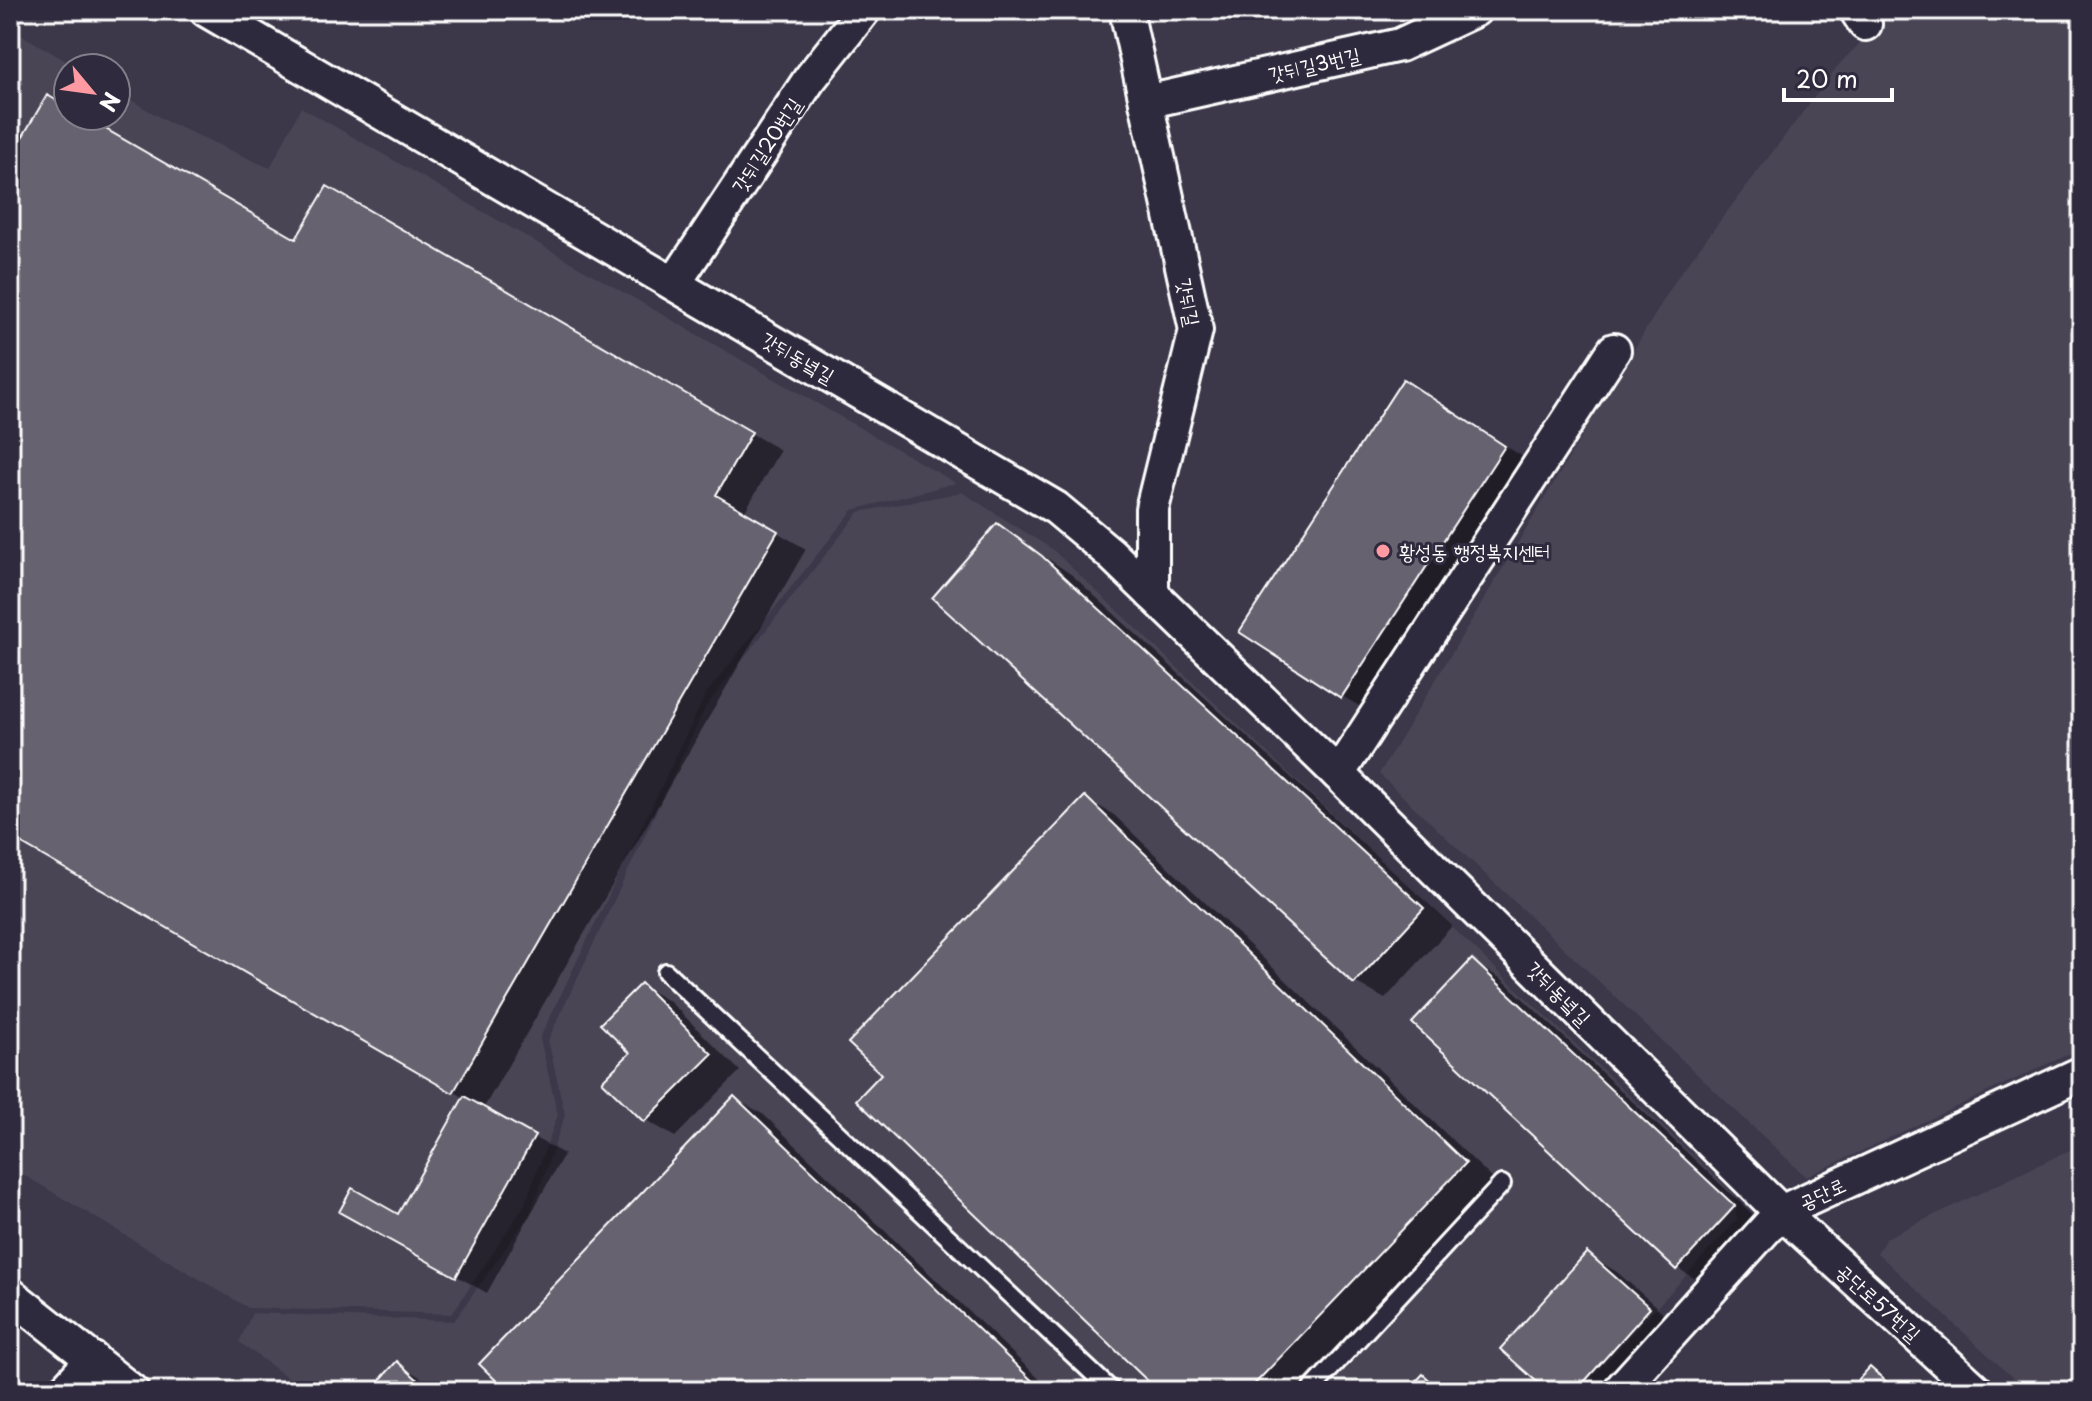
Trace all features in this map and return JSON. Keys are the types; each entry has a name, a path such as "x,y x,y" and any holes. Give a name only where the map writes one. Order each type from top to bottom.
{"street":[{"name":"갓뒤동녘길","path":"206,10 1056,508 1152,594 1338,774 1781,1212"},
{"name":"갓뒤길20번길","path":"674,284 809,80 864,10"},
{"name":"갓뒤길","path":"1126,10 1196,330 1152,509 1152,594"},
{"name":"갓뒤길3번길","path":"1146,102 1400,45 1475,10"},
{"path":"1338,774 1614,350"},
{"name":"공단로","path":"1619,1391 1781,1212 2082,1073"},
{"name":"공단로57번길","path":"1781,1212 1977,1391"},
{"path":"10,1294 132,1391"},
{"path":"64,1391 93,1359"}],"lane":[{"path":"666,972 1112,1391"},
{"path":"1310,1391 1502,1184"}],"shaded area":[{"path":"1893,10 2082,10 2082,1048 1806,1177 1379,774 1678,276 1841,62"},
{"path":"10,28 52,53 52,132 132,132 132,101 168,122 270,168 301,107 956,483 853,510 706,694 540,1038 558,1115 524,1206 452,1314 248,1308 10,1167"},
{"path":"962,492 1052,549 1734,1194 1737,1220 1580,1391 306,1391 239,1342 252,1313 454,1321 531,1212 565,1115 548,1040 706,706 859,512"},
{"path":"2082,1144 2082,1391 2027,1391 1877,1253 1886,1238"}],"building":[{"path":"47,95 52,98 52,132 111,132 296,239 327,186 752,432 716,495 778,531 453,1093 10,837 10,158"},
{"path":"1403,379 1505,446 1341,698 1239,632"},
{"path":"997,523 1042,556 1424,908 1354,984 932,598"},
{"path":"1085,796 1466,1163 1248,1391 1158,1391 856,1100 881,1074 848,1043"},
{"path":"1472,959 1735,1206 1676,1270 1412,1023"},
{"path":"641,983 712,1054 644,1122 602,1081 630,1053 600,1024"},
{"path":"464,1096 535,1136 456,1277 339,1212 352,1188 398,1214"},
{"path":"734,1096 1043,1391 507,1391 479,1364"},
{"path":"1587,1252 1650,1308 1576,1391 1547,1391 1500,1349"},
{"path":"397,1361 430,1391 370,1391"},
{"path":"1870,1367 1897,1391 1848,1391"},
{"path":"1423,1374 1441,1391 1407,1391"}],"place":[{"name":"황성동 행정복지센터","path":"1383,551"}]}
